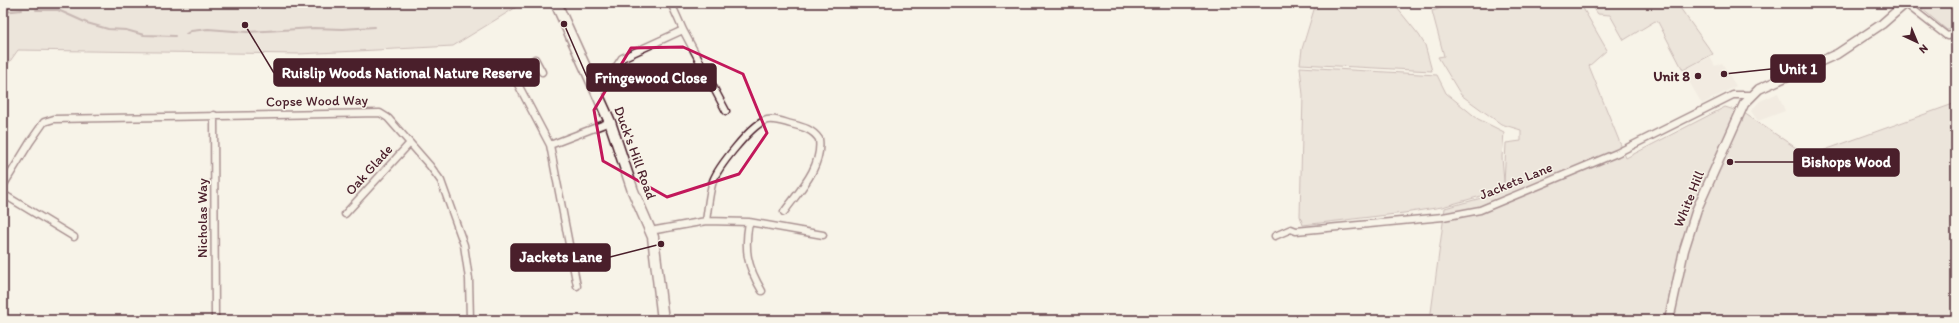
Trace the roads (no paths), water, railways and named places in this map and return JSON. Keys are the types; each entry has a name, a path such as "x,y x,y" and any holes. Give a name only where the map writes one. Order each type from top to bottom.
{"main road":[{"name":"Duck's Hill Road","path":"556,3 610,122 633,191 653,237 664,320"}],"street":[{"path":"671,3 683,30 726,111"},
{"path":"1752,95 1759,89 1837,54 1882,24 1906,3 1947,36 1956,34"},
{"path":"598,95 622,58 683,30"},
{"path":"542,72 535,59 512,73 550,145 577,286"},
{"name":"Jackets Lane","path":"1275,236 1291,230 1296,231 1435,218 1480,210 1617,153 1733,95 1752,95"},
{"name":"White Hill","path":"1669,320 1684,250 1697,209 1739,113 1752,95"},
{"name":"Copse Wood Way","path":"3,186 44,122 54,119 380,113 388,118 430,166 441,181 464,245 469,279 470,320"},
{"name":"Nicholas Way","path":"214,115 215,320"},
{"path":"706,221 713,181 723,163 752,131 764,121 769,120 809,129 815,133 819,140 820,155 811,174 784,212"},
{"path":"550,145 610,122"},
{"name":"Oak Glade","path":"345,214 410,143"},
{"path":"3,194 74,237"},
{"path":"650,230 706,221 749,222 823,235"},
{"path":"749,222 745,242 751,274 762,291"}],"waterway":[{"path":"3,12 22,10"},
{"path":"36,10 58,10 87,23 108,29 126,30 144,35 175,36"},
{"path":"186,34 191,31 208,29 247,32 314,28 342,29 375,27"}],"place":[{"name":"Fringewood Close","path":"564,24"},
{"name":"Ruislip Woods National Nature Reserve","path":"245,25"},
{"name":"Unit 1","path":"1724,74"},
{"name":"Unit 8","path":"1698,76"},
{"name":"Bishops Wood","path":"1730,162"},
{"name":"Jackets Lane","path":"661,244"}]}
